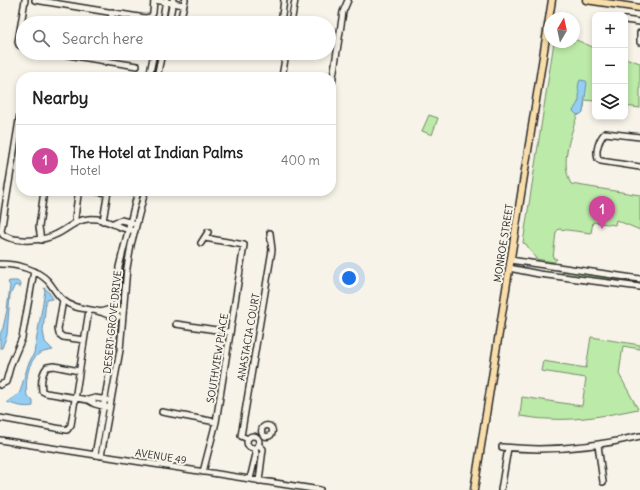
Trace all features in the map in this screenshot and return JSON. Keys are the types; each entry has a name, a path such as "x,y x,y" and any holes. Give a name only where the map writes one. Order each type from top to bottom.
{"main road":[{"name":"MONROE STREET","path":"474,490 552,0"},
{"path":"586,0 640,8"}],"street":[{"path":"22,16 25,0"},
{"path":"35,0 137,16"},
{"path":"151,16 154,0 185,3 181,16"},
{"path":"282,16 284,0"},
{"path":"292,16 295,0"},
{"path":"336,58 343,12 348,0"},
{"path":"163,16 166,1"},
{"path":"170,16 172,2"},
{"path":"112,12 112,16"},
{"path":"628,20 640,22"},
{"path":"640,33 640,42"},
{"path":"94,60 137,66"},
{"path":"150,72 153,60"},
{"path":"158,72 161,60"},
{"path":"283,72 285,60"},
{"path":"334,72 336,60"},
{"path":"640,137 605,133 601,137 596,152 598,159 606,162 640,167"},
{"path":"16,142 1,231 3,235 30,241 41,240 57,234 76,222 86,220 113,223 121,228 135,231"},
{"path":"41,240 39,227 43,196"},
{"path":"76,222 78,196"},
{"path":"103,221 107,196"},
{"name":"DESERT GROVE DRIVE","path":"95,455 107,400 113,352 119,267 137,196"},
{"name":"DESERT GROVE DRIVE","path":"107,400 120,350 122,312 127,268 144,196"},
{"path":"113,223 122,220 137,224"},
{"path":"201,243 208,232"},
{"name":"ANASTACIA COURT","path":"257,446 248,446 248,439 241,436 272,250 270,233"},
{"name":"SOUTHVIEW PLACE","path":"203,472 216,422 244,245 205,238"},
{"path":"510,260 640,279"},
{"path":"0,264 28,268 34,271 47,280 63,300 76,307 100,312 107,316 122,318"},
{"path":"509,268 539,274 640,287"},
{"path":"0,385 6,382 11,364 20,343 34,271"},
{"path":"63,300 58,329 59,334 63,337 84,340"},
{"path":"0,418 67,430 71,425 89,310"},
{"path":"100,312 107,310 122,312"},
{"path":"176,324 230,332"},
{"path":"79,371 50,366 44,371 42,391 88,400 95,404 106,406"},
{"path":"88,400 95,398 107,400"},
{"name":"DESERT GROVE DRIVE","path":"101,456 106,406"},
{"path":"162,412 216,422"},
{"path":"248,439 254,436 260,436 250,480"},
{"path":"502,447 554,449 598,445 640,436"},
{"name":"AVENUE 49","path":"0,440 320,490"},
{"path":"598,445 603,482"},
{"path":"257,446 263,450 259,481"},
{"path":"501,490 508,448"}],"green space":[{"path":"580,42 592,47 592,101 585,100 582,111 577,116 567,150 566,167 568,176 571,184 640,195 640,230 616,220 615,225 593,222 591,233 559,229 556,232 553,258 557,259 554,262 536,259 526,244 523,243 553,48 580,48"},
{"path":"628,59 640,63 640,108 628,106"},
{"path":"429,115 438,118 432,135 422,131"},
{"path":"561,270 640,281 640,285 562,274"},
{"path":"591,337 640,345 640,349 623,346 619,374 638,409 571,419 544,419 520,416 522,397 582,406 586,378 541,371 543,361 586,368"}],"water":[{"path":"580,80 586,81 587,83 583,112 577,115 573,111 579,100 578,86"},
{"path":"17,281 21,284 20,287 15,285 10,295 7,335 2,348 0,348 0,334 7,310 10,286 8,282"},
{"path":"44,288 47,290 52,299 46,300 43,331 45,342 53,350 46,351 36,356 30,366 26,385 27,396 33,401 33,406 20,406 7,402 20,392 28,365 34,353 45,291"}],"place":[{"name":"The Hotel at Indian Palms","path":"602,229"}]}
